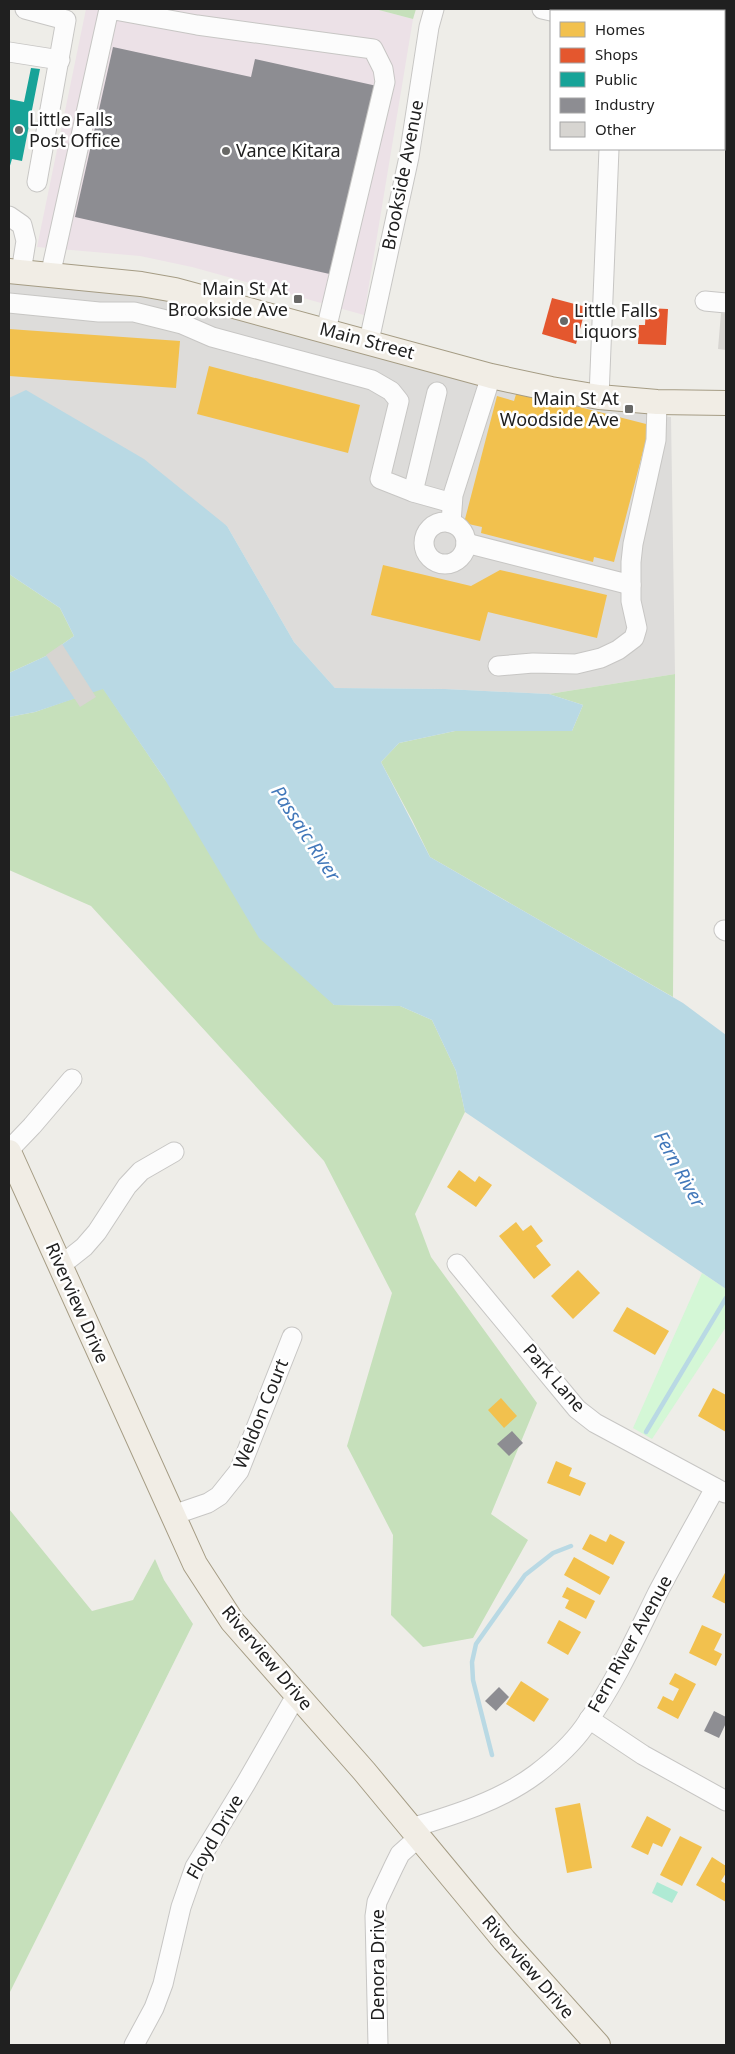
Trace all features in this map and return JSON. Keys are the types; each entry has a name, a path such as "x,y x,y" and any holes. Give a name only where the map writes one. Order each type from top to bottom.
{"main road":[{"name":"Main Street","path":"15,271 141,284 175,290 369,341 491,376 551,389 599,397 657,402 726,403"},
{"name":"Riverview Drive","path":"9,1151 195,1564 232,1621 415,1833 504,1940 598,2045"}],"street":[{"path":"25,9 66,20 37,182"},
{"path":"50,276 109,9 198,17 373,49 383,69 385,82 326,330"},
{"name":"Brookside Avenue","path":"369,341 409,157 429,27 434,9"},
{"path":"9,52 60,60"},
{"path":"599,397 609,150"},
{"path":"9,216 22,225 26,241 15,271"},
{"path":"704,301 726,303"},
{"path":"9,304 99,312 134,312 182,324 212,337 372,380 391,391 399,400 380,480 452,503"},
{"path":"451,523 453,495 491,376"},
{"path":"413,492 437,392"},
{"path":"498,666 533,663 576,664 601,658 618,650 634,638 637,628 630,585 633,544 656,440 657,402"},
{"path":"437,523 451,523 462,530 466,543 462,556 451,564 437,563 426,554 424,540 431,527 437,523"},
{"path":"466,543 630,585"},
{"path":"9,1151 72,1079"},
{"path":"60,1266 84,1247 97,1232 127,1186 141,1171 174,1152"},
{"name":"Park Lane","path":"457,1264 577,1409 595,1423 721,1490"},
{"name":"Weldon Court","path":"173,1515 219,1496 239,1471 292,1337"},
{"name":"Fern River Avenue","path":"415,1833 518,1786 570,1743 589,1719 621,1666 658,1592 721,1490"},
{"name":"Floyd Drive","path":"134,2045 154,2008 163,1984 181,1907 195,1866 246,1783 296,1694"},
{"path":"589,1719 643,1755 726,1801"},
{"name":"Denora Drive","path":"378,2045 375,1916 377,1902 400,1854 415,1833"}],"shaded area":[{"path":"86,9 375,9 413,19 364,315 192,267 140,256 37,247"},
{"path":"9,271 152,288 595,407 671,417 675,674 549,694 445,689 335,688 294,642 227,526 9,398"}],"green space":[{"path":"375,9 416,9 413,19"},
{"path":"633,9 726,9 726,39 725,10"},
{"path":"9,574 60,608 74,636 46,656 9,673"},
{"path":"675,674 673,997 430,857 381,762 399,743 455,731 572,731 583,705 549,694"},
{"path":"103,688 164,778 334,1005 400,1006 432,1020 456,1071 465,1112 415,1214 431,1257 537,1403 491,1514 528,1540 473,1638 423,1647 391,1615 393,1535 347,1446 392,1293 324,1161 91,906 9,870 9,717 35,712"},
{"path":"702,1273 726,1289 726,1327 652,1439 633,1428"},
{"path":"9,1509 92,1611 133,1600 155,1559 164,1580 193,1624 9,1994"},
{"path":"657,1882 678,1892 672,1903 652,1893"}],"water":[{"path":"26,390 144,459 227,526 294,642 335,688 445,689 549,694 583,705 572,731 455,731 399,743 381,762 430,857 683,1003 726,1035 726,1289 465,1112 456,1071 432,1020 400,1006 334,1005 259,938 164,778 103,689 35,712 9,717 9,673 46,656 74,636 60,608 9,574 9,398"}],"building: Homes":[{"path":"9,329 180,341 176,388 9,376"},
{"path":"209,366 360,405 348,453 197,414"},
{"path":"517,391 650,425 614,562 594,557 593,562 481,533 482,527 464,523 497,396 514,401"},
{"path":"383,565 471,586 500,570 607,595 597,638 488,612 480,641 371,615"},
{"path":"459,1170 475,1182 479,1176 492,1185 476,1207 447,1187"},
{"path":"516,1222 523,1231 531,1225 543,1241 536,1246 551,1265 534,1279 499,1236"},
{"path":"578,1270 600,1293 573,1319 551,1296"},
{"path":"627,1307 669,1331 655,1355 613,1331"},
{"path":"713,1388 726,1395 726,1432 698,1416"},
{"path":"501,1398 517,1416 504,1428 488,1410"},
{"path":"556,1461 572,1468 569,1476 586,1483 580,1496 547,1483"},
{"path":"590,1534 606,1542 610,1534 625,1542 613,1565 582,1549"},
{"path":"574,1557 610,1577 600,1595 564,1575"},
{"path":"726,1571 726,1604 712,1597"},
{"path":"567,1587 595,1601 586,1619 565,1608 569,1600 562,1597"},
{"path":"559,1620 581,1632 568,1655 547,1643"},
{"path":"702,1625 722,1634 714,1650 722,1654 716,1666 689,1653"},
{"path":"675,1673 696,1684 678,1719 657,1708 663,1696 673,1701 679,1689 669,1684"},
{"path":"521,1681 549,1699 534,1722 506,1704"},
{"path":"580,1803 592,1868 567,1873 555,1808"},
{"path":"647,1816 671,1829 662,1847 653,1843 648,1855 631,1847"},
{"path":"680,1836 702,1847 682,1886 660,1875"},
{"path":"712,1857 726,1866 726,1873 721,1881 726,1884 726,1902 696,1885"}],"building: Shops":[{"name":"Little Falls Liquors","path":"552,298 586,307 576,344 542,334"},
{"path":"646,308 668,309 666,345 638,344 639,325 645,325"}],"building: Public":[{"name":"Little Falls Post Office","path":"31,68 40,69 22,161 12,159 9,169 9,99 24,102"}],"building: Industry":[{"name":"Vance Kitara","path":"113,47 251,77 255,59 377,86 334,275 75,217"},
{"path":"512,1431 523,1443 509,1456 497,1444"},
{"path":"499,1687 509,1697 496,1711 485,1701"},
{"path":"714,1711 726,1717 726,1723 719,1738 704,1731"}],"building: Other":[{"path":"721,313 726,314 726,350 718,349"},
{"path":"62,644 96,697 80,707 46,655"}],"waterway":[{"path":"646,1432 726,1298"},
{"path":"492,1755 473,1680 472,1662 476,1644 525,1575 553,1553 571,1546"}],"place":[{"name":"Little Falls Post Office","path":"19,130"},
{"name":"Vance Kitara","path":"226,151"},
{"name":"Main St At Brookside Ave","path":"298,299"},
{"name":"Little Falls Liquors","path":"564,321"},
{"name":"Main St At Woodside Ave","path":"629,409"}],"water label":[{"name":"Passaic River","path":"306,833"},
{"name":"Fern River","path":"680,1169"}]}
